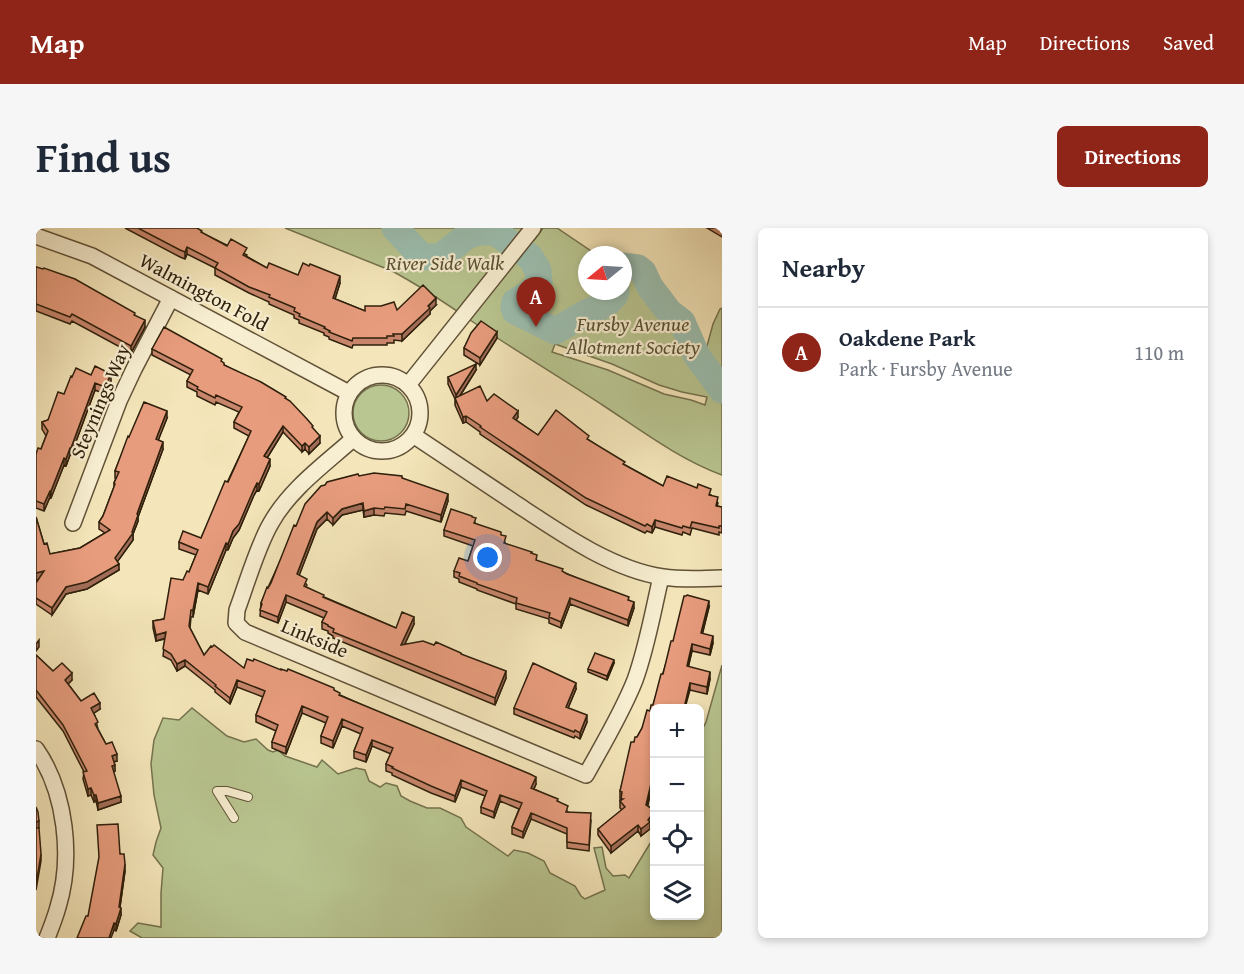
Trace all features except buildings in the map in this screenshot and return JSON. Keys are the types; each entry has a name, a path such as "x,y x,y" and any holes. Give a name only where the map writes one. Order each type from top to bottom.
{"street":[{"path":"408,385 529,234"},
{"name":"Walmington Fold","path":"36,236 92,256 349,393"},
{"name":"Steynings Way","path":"73,523 119,401 171,298"},
{"path":"376,375 398,378 415,393 419,404 418,425 413,435 405,444 384,452 373,451 362,446 346,429 343,417 344,404 349,393 356,384 366,378 376,375"},
{"path":"413,435 586,548 627,567 661,577 692,580 722,579"},
{"name":"Linkside","path":"353,439 308,478 271,523 237,610 236,623 245,632 589,782 635,681 661,577"},
{"path":"36,749 60,802 66,851 59,906 47,938"}],"lane":[{"path":"234,818 217,791 227,791 248,797"}],"green space":[{"path":"285,228 535,228 535,239 543,228 557,228 584,246 578,246 578,300 632,300 632,261 643,263 652,284 672,305 670,309 685,318 693,340 702,349 707,346 713,324 722,308 722,475 661,444 392,271","holes":["555,344 612,364 659,385 707,397 705,405 664,394 608,370 552,352"]},
{"path":"375,385 387,385 397,389 405,397 409,413 405,429 397,437 387,441 375,441 365,437 357,429 353,419 353,407 357,397 365,389"},
{"path":"722,665 722,938 142,938 130,931 138,923 161,927 163,868 153,855 161,828 154,795 151,764 154,740 163,718 179,720 192,708 227,736 244,742 256,739 268,750 273,752 278,750 285,756 317,767 322,760 338,774 356,768 365,770 369,781 380,787 386,783 397,786 401,796 410,801 427,808 440,808 461,818 466,827 508,856 514,850 528,853 544,861 550,873 575,886 585,899 605,890 594,848 602,847 606,868 613,876 625,875 629,878 650,844 650,920 704,920 704,726"}],"waterway":[{"path":"395,228 419,254 428,257 440,257 467,236 478,232 495,232 530,257 538,270 539,283 530,293 515,302 515,311 555,331 588,312 606,305 610,300"},
{"path":"632,267 643,272 650,287 669,312 682,322 697,356 722,390"}],"place":[{"name":"Oakdene Park","path":"536,327"}],"park label":[{"name":"River Side Walk","path":"445,263"},
{"name":"Fursby Avenue Allotment Society","path":"633,336"}]}
